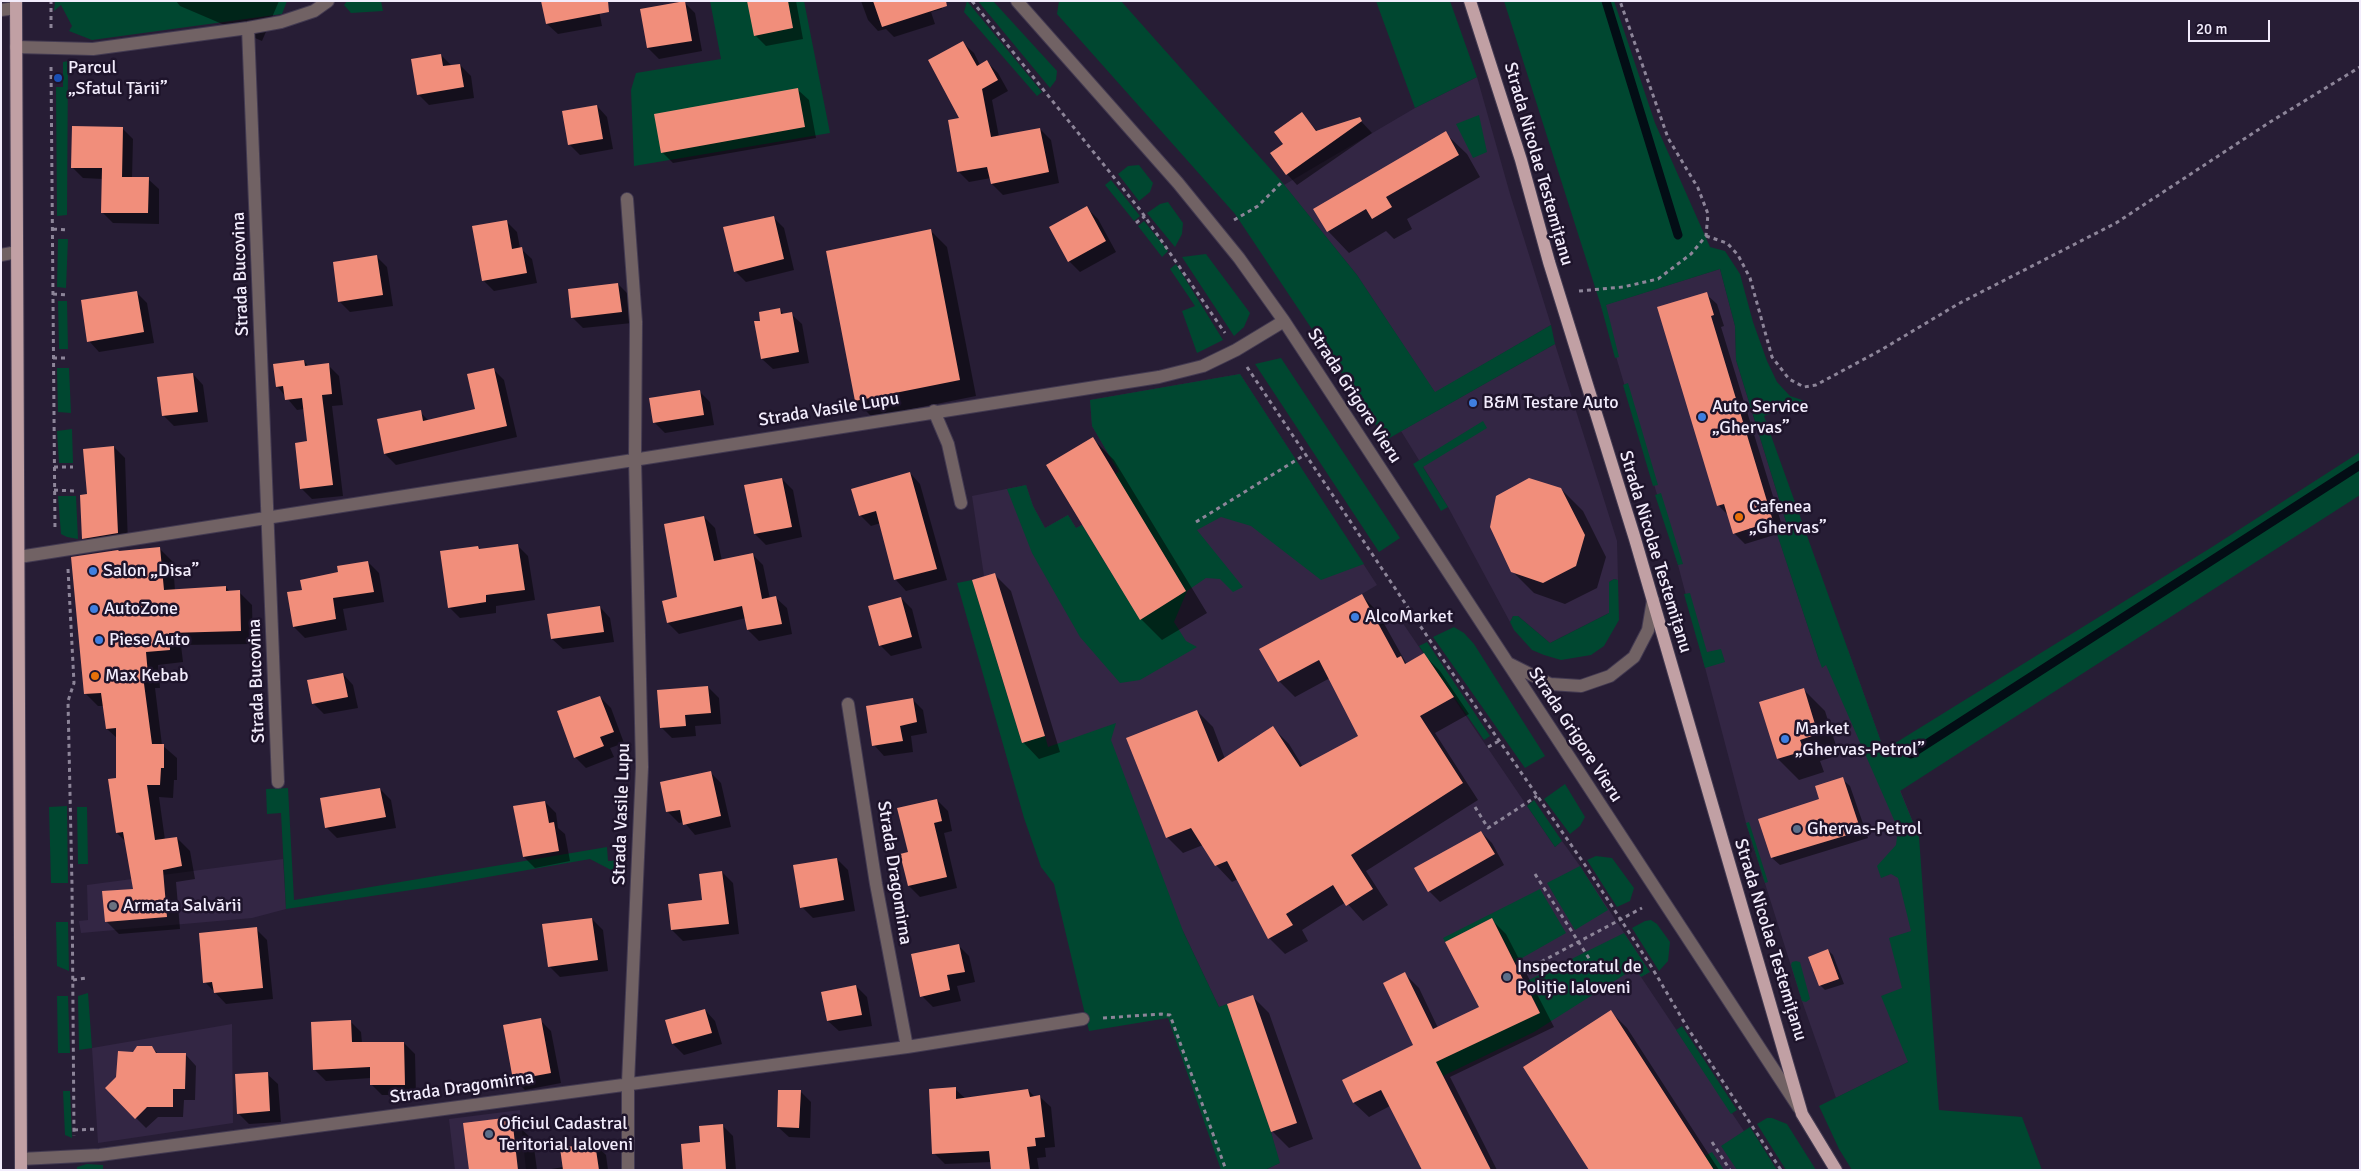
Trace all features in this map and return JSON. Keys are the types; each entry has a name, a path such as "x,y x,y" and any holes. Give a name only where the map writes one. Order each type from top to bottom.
{"main road":[{"name":"Strada Nicolae Testemițanu","path":"1470,1 1521,160 1558,293 1652,600 1802,1114"},
{"path":"16,5 21,1164"},
{"name":"Strada Grigore Vieru","path":"1802,1114 1836,1170"}],"street":[{"path":"16,47 93,49 248,28 281,22 314,11 328,1"},
{"name":"Strada Grigore Vieru","path":"1017,1 1129,126 1217,231 1284,321 1802,1114"},
{"path":"1,10 16,5"},
{"name":"Strada Bucovina","path":"248,28 278,782"},
{"name":"Strada Vasile Lupu","path":"627,198 636,322 635,459 642,767 628,1083 628,1170"},
{"path":"1,255 17,252"},
{"name":"Strada Grigore Vieru","path":"934,412 1159,377 1203,366 1236,350 1284,321"},
{"path":"934,412 948,444 961,503"},
{"name":"Strada Vasile Lupu","path":"635,459 934,412"},
{"path":"19,557 635,459"},
{"path":"1508,663 1550,684 1581,686 1610,676 1634,656 1648,630 1652,600"},
{"name":"Strada Dragomirna","path":"848,704 876,884 907,1047"},
{"name":"Strada Dragomirna","path":"21,1164 907,1047 1083,1019"}],"path":[{"path":"51,1 56,552 68,563 74,683 68,701 74,1156"},
{"path":"972,1 1145,216 1620,920 1781,1170"},
{"path":"1558,293 1623,287 1658,279 1691,254 1706,236 1708,214 1698,188 1668,138 1620,1"},
{"path":"1706,236 1727,243 1738,255 1750,278 1772,358 1789,380 1804,387 1816,385 1881,350 1958,304 2116,223 2270,122 2360,67"},
{"path":"1217,231 1258,206 1282,182"},
{"path":"1136,224 1145,216"},
{"path":"53,229 67,230"},
{"path":"53,294 67,295"},
{"path":"53,358 68,358"},
{"path":"1196,522 1306,454"},
{"path":"54,467 74,467"},
{"path":"54,490 76,491"},
{"path":"1488,747 1499,741"},
{"path":"1475,807 1488,828 1537,796"},
{"path":"1535,874 1592,963"},
{"path":"1520,972 1642,908"},
{"path":"73,980 86,978"},
{"path":"1083,1019 1170,1015 1226,1170"},
{"path":"74,1130 97,1129"},
{"path":"1712,1142 1730,1170"}],"shaded area":[{"path":"1477,77 1510,194 1551,325 1435,393 1357,275 1284,185 1415,108"},
{"path":"1720,269 1735,326 1736,360 1787,525 1776,530 1819,660 1848,650 1884,750 1919,837 1908,1062 1836,1098 1802,1001 1746,823 1678,565 1601,306"},
{"path":"1555,344 1617,541 1618,580 1614,579 1609,582 1609,613 1550,643 1518,616 1513,616 1510,622 1448,507 1401,431"},
{"path":"1240,374 1377,585 1362,594 1380,626 1400,619 1555,847 1562,841 1580,866 1650,972 1641,977 1770,1170 1265,1170 1279,1163 1271,1132 1227,1005 1219,1007 1183,931 1022,743 972,580 984,576 972,496 1026,485 1033,506 1045,528 1068,515 1076,528 1092,519 1087,490 1119,472 1092,426 1090,400"},
{"path":"283,859 286,909 252,918 81,933 79,921 88,920 87,885"},
{"path":"232,1024 233,1123 98,1143 92,1048"},
{"path":"520,1110 526,1170 455,1170 449,1119"}],"green space":[{"path":"55,1 287,1 282,14 92,40 69,31 72,26 61,5 54,11"},
{"path":"347,1 381,1 383,11 351,13 344,5"},
{"path":"710,1 804,1 830,133 634,166 631,90 636,73 721,59"},
{"path":"967,1 1042,92 1037,96 964,12"},
{"path":"978,1 993,1 1057,71 1056,80 1050,88"},
{"path":"1059,1 1121,1 1282,182 1357,275 1435,392 1551,325 1555,344 1386,440 1235,214 1057,14"},
{"path":"1376,1 1450,1 1477,77 1415,108"},
{"path":"1504,1 1614,1 1655,123 1710,247 1725,251 1740,274 1753,322 1777,382 1790,396 1805,401 1764,416 1884,750 2212,547 2360,452 2360,495 1900,791 1919,837 1939,1110 2022,1117 2042,1170 1852,1170 1839,1149 1819,1106 1908,1062 1881,996 1902,988 1889,938 1911,931 1898,878 1891,874 1881,878 1877,866 1896,845 1898,829 1826,665 1822,668 1776,531 1787,525 1736,360 1735,326 1720,269 1606,305 1619,357 1615,358 1601,306"},
{"path":"68,61 67,215 57,216 56,87 63,87 63,62"},
{"path":"1479,115 1487,152 1473,158 1456,124"},
{"path":"1139,165 1153,183 1150,192 1139,201 1118,174 1128,166"},
{"path":"1111,180 1140,216 1134,221 1105,185"},
{"path":"1168,202 1183,223 1182,234 1175,247 1147,213 1160,204"},
{"path":"1144,221 1168,251 1162,257 1138,226"},
{"path":"58,239 68,239 66,288 57,287"},
{"path":"1206,254 1250,313 1244,327 1234,336 1182,257"},
{"path":"1176,264 1223,340 1197,353 1182,311 1195,306 1170,269"},
{"path":"58,301 67,301 68,349 59,349"},
{"path":"1281,358 1400,538 1379,552 1255,364"},
{"path":"57,368 69,368 71,413 58,412"},
{"path":"1240,374 1364,564 1321,580 1251,526 1221,517 1197,530 1243,587 1233,592 1220,579 1206,578 1187,591 1174,622 1186,641 1197,647 1140,680 1120,683 1080,637 1032,553 1007,489 1026,485 1033,506 1045,528 1068,515 1076,528 1082,525 1140,619 1186,591 1115,474 1119,472 1092,426 1090,400"},
{"path":"1628,383 1658,485 1653,486 1623,385"},
{"path":"1483,421 1487,428 1423,467 1448,507 1441,511 1413,464"},
{"path":"72,429 73,463 59,463 57,431"},
{"path":"1661,493 1683,564 1678,565 1655,495"},
{"path":"58,496 76,496 78,539 61,534"},
{"path":"1614,579 1618,580 1619,620 1604,646 1591,655 1561,660 1544,655 1532,650 1514,630 1510,622 1513,616 1518,616 1550,643 1609,613 1609,582"},
{"path":"972,580 1022,743 1045,736 1048,747 1116,723 1111,740 1183,931 1219,1007 1227,1004 1280,1163 1265,1170 1221,1170 1168,1018 1089,1031 1054,884 1041,867 1024,818 957,583"},
{"path":"1690,593 1707,652 1721,649 1725,662 1705,668 1684,594"},
{"path":"1454,627 1464,633 1474,644 1545,756 1525,768 1433,637"},
{"path":"1427,642 1490,736 1484,740 1419,646"},
{"path":"1565,784 1585,817 1580,826 1570,834 1544,799"},
{"path":"288,788 294,900 607,847 608,861 623,860 613,871 590,859 431,887 286,909 281,813 267,814 266,789"},
{"path":"1534,800 1562,841 1555,847 1527,806"},
{"path":"67,806 68,883 51,883 49,807"},
{"path":"77,807 87,807 88,864 78,864"},
{"path":"1749,822 1768,882 1765,883 1746,823"},
{"path":"1596,856 1612,858 1634,888 1630,901 1617,907 1587,860"},
{"path":"1580,866 1608,910 1575,930 1547,883"},
{"path":"1540,889 1566,933 1515,962 1492,918 1445,942 1443,938"},
{"path":"1651,920 1657,924 1670,942 1668,961 1659,971 1632,928"},
{"path":"56,922 68,922 69,971 57,966"},
{"path":"1624,933 1650,972 1641,977 1635,968 1534,1032 1443,1076 1436,1062 1540,1012 1525,982"},
{"path":"1792,962 1800,962 1810,999 1806,1002 1802,1001 1791,965"},
{"path":"88,993 92,1048 79,1050 78,996"},
{"path":"57,996 68,996 70,1053 58,1053"},
{"path":"1682,1026 1737,1110 1731,1114 1676,1030"},
{"path":"63,1091 70,1091 72,1138 65,1135"},
{"path":"1767,1118 1787,1124 1816,1170 1786,1170 1757,1124"},
{"path":"1750,1127 1777,1170 1737,1170 1721,1146"},
{"path":"1712,1152 1724,1170 1714,1170 1705,1156"},
{"path":"87,1164 103,1165 103,1170 77,1170 77,1167"}],"building":[{"path":"541,1 608,1 609,12 546,24"},
{"path":"685,1 692,41 647,48 640,9"},
{"path":"747,1 788,1 793,28 754,36"},
{"path":"873,1 946,1 947,6 882,27"},
{"path":"963,41 977,66 987,60 998,80 982,89 991,137 1040,128 1049,172 991,184 987,167 957,172 948,120 959,118 928,60"},
{"path":"441,54 443,66 460,64 464,87 417,95 411,59"},
{"path":"798,88 805,127 661,153 654,114"},
{"path":"597,105 603,139 568,145 562,111"},
{"path":"1302,112 1316,131 1360,117 1362,121 1286,175 1270,153 1283,144 1274,132"},
{"path":"72,126 123,127 122,177 149,177 148,213 101,213 102,168 71,168"},
{"path":"1446,131 1459,155 1386,197 1392,207 1372,219 1366,209 1327,232 1313,209"},
{"path":"1087,206 1106,241 1068,262 1049,227"},
{"path":"774,216 784,259 734,272 723,227"},
{"path":"507,220 512,249 522,247 527,273 482,281 472,226"},
{"path":"931,229 960,380 855,401 826,251"},
{"path":"377,255 383,295 338,302 333,262"},
{"path":"618,283 622,312 571,318 568,289"},
{"path":"137,291 144,332 87,342 81,300"},
{"path":"1707,292 1714,315 1711,316 1773,521 1733,534 1724,504 1717,506 1657,307"},
{"path":"780,308 781,314 792,312 799,352 761,359 754,321 760,321 759,312"},
{"path":"304,360 305,366 329,363 332,394 322,395 333,485 300,489 295,443 307,441 302,398 285,400 283,386 276,387 273,364"},
{"path":"494,368 507,426 384,454 377,419 421,410 423,421 475,409 467,374"},
{"path":"193,373 198,412 162,416 157,377"},
{"path":"700,390 704,415 653,423 649,398"},
{"path":"1093,437 1186,591 1140,620 1046,465"},
{"path":"114,446 118,533 82,539 80,495 87,494 83,449"},
{"path":"910,472 937,569 894,580 876,511 859,516 851,489"},
{"path":"782,478 792,527 754,534 744,485"},
{"path":"1529,478 1561,488 1585,535 1576,566 1543,583 1511,572 1490,527 1496,496"},
{"path":"704,516 714,561 753,553 762,599 776,596 782,624 747,630 742,606 667,623 662,601 677,597 664,524"},
{"path":"518,544 525,590 486,595 486,602 448,608 440,551 478,546 479,549"},
{"path":"160,547 164,590 226,586 226,591 240,590 241,631 169,633 170,650 146,652 148,675 143,676 152,744 164,744 164,768 161,768 160,785 147,785 155,840 177,837 182,866 163,870 167,917 105,922 102,891 133,889 123,832 116,833 108,779 116,778 116,728 106,729 101,693 84,694 71,557 118,550"},
{"path":"368,561 374,592 333,598 336,619 293,627 287,592 302,590 300,580 338,572 337,566"},
{"path":"995,573 1045,736 1022,743 972,580"},
{"path":"1362,594 1397,658 1401,656 1405,664 1424,653 1454,697 1420,716 1463,783 1351,855 1373,889 1346,906 1333,885 1286,914 1293,925 1268,939 1227,861 1215,866 1191,828 1166,838 1126,738 1197,710 1218,762 1273,726 1300,767 1358,736 1319,660 1278,682 1259,649"},
{"path":"901,597 912,637 879,646 868,606"},
{"path":"600,606 604,632 551,639 547,614"},
{"path":"343,673 348,697 312,704 307,680"},
{"path":"708,686 711,713 685,715 686,726 660,728 657,690"},
{"path":"1804,688 1818,734 1800,740 1804,751 1777,759 1759,702"},
{"path":"600,696 614,732 600,737 604,746 574,758 557,711"},
{"path":"913,698 917,722 900,726 903,741 872,746 866,706"},
{"path":"711,771 721,816 683,825 680,810 666,812 660,782"},
{"path":"1843,777 1861,831 1771,858 1758,819 1819,799 1815,786"},
{"path":"380,788 386,817 325,828 320,798"},
{"path":"937,799 942,821 934,823 947,877 908,886 900,854 908,852 897,808"},
{"path":"545,801 549,823 554,822 559,851 523,857 513,806"},
{"path":"1481,831 1495,854 1428,892 1414,868"},
{"path":"837,858 844,900 800,908 793,865"},
{"path":"722,871 729,924 671,930 668,904 702,900 699,874"},
{"path":"592,918 598,960 548,967 542,924"},
{"path":"1492,918 1540,1013 1436,1062 1491,1170 1422,1170 1381,1090 1353,1103 1342,1080 1413,1045 1383,983 1405,972 1433,1029 1479,1007 1445,942"},
{"path":"257,927 263,988 214,993 212,982 203,983 199,933"},
{"path":"959,944 965,972 947,975 950,990 920,997 911,954"},
{"path":"1828,949 1839,979 1819,986 1808,957"},
{"path":"856,985 862,1015 827,1021 821,992"},
{"path":"1253,995 1297,1123 1271,1132 1227,1004"},
{"path":"705,1009 712,1033 672,1044 665,1020"},
{"path":"1611,1010 1714,1170 1589,1170 1523,1067"},
{"path":"541,1018 551,1073 513,1080 503,1025"},
{"path":"351,1020 352,1042 404,1042 405,1085 370,1085 370,1067 313,1070 311,1022"},
{"path":"137,1046 152,1046 156,1053 186,1053 185,1089 173,1089 173,1107 147,1107 135,1119 105,1088 116,1077 118,1051 133,1052"},
{"path":"268,1072 270,1111 237,1114 235,1074"},
{"path":"956,1087 956,1099 1028,1089 1030,1097 1040,1095 1045,1137 1035,1138 1036,1146 1027,1147 1030,1170 991,1170 989,1151 932,1154 929,1089"},
{"path":"778,1090 801,1090 799,1128 777,1127"},
{"path":"512,1117 518,1170 469,1170 463,1123"},
{"path":"723,1124 726,1170 683,1170 681,1144 700,1142 699,1126"},
{"path":"595,1143 599,1170 563,1170 560,1148"}],"waterway":[{"path":"1606,1 1678,235"},
{"path":"1911,754 2360,465"}],"place":[{"name":"Parcul „Sfatul Țării”","path":"58,78"},
{"name":"B&M Testare Auto","path":"1473,403"},
{"name":"Auto Service „Ghervas”","path":"1702,417"},
{"name":"Cafenea „Ghervas”","path":"1739,517"},
{"name":"Salon „Disa”","path":"93,571"},
{"name":"AutoZone","path":"94,609"},
{"name":"AlcoMarket","path":"1355,617"},
{"name":"Piese Auto","path":"99,640"},
{"name":"Max Kebab","path":"95,676"},
{"name":"Market „Ghervas-Petrol”","path":"1785,739"},
{"name":"Ghervas-Petrol","path":"1797,829"},
{"name":"Armata Salvării","path":"113,906"},
{"name":"Inspectoratul de Poliție Ialoveni","path":"1507,977"},
{"name":"Oficiul Cadastral Teritorial Ialoveni","path":"489,1134"}]}
